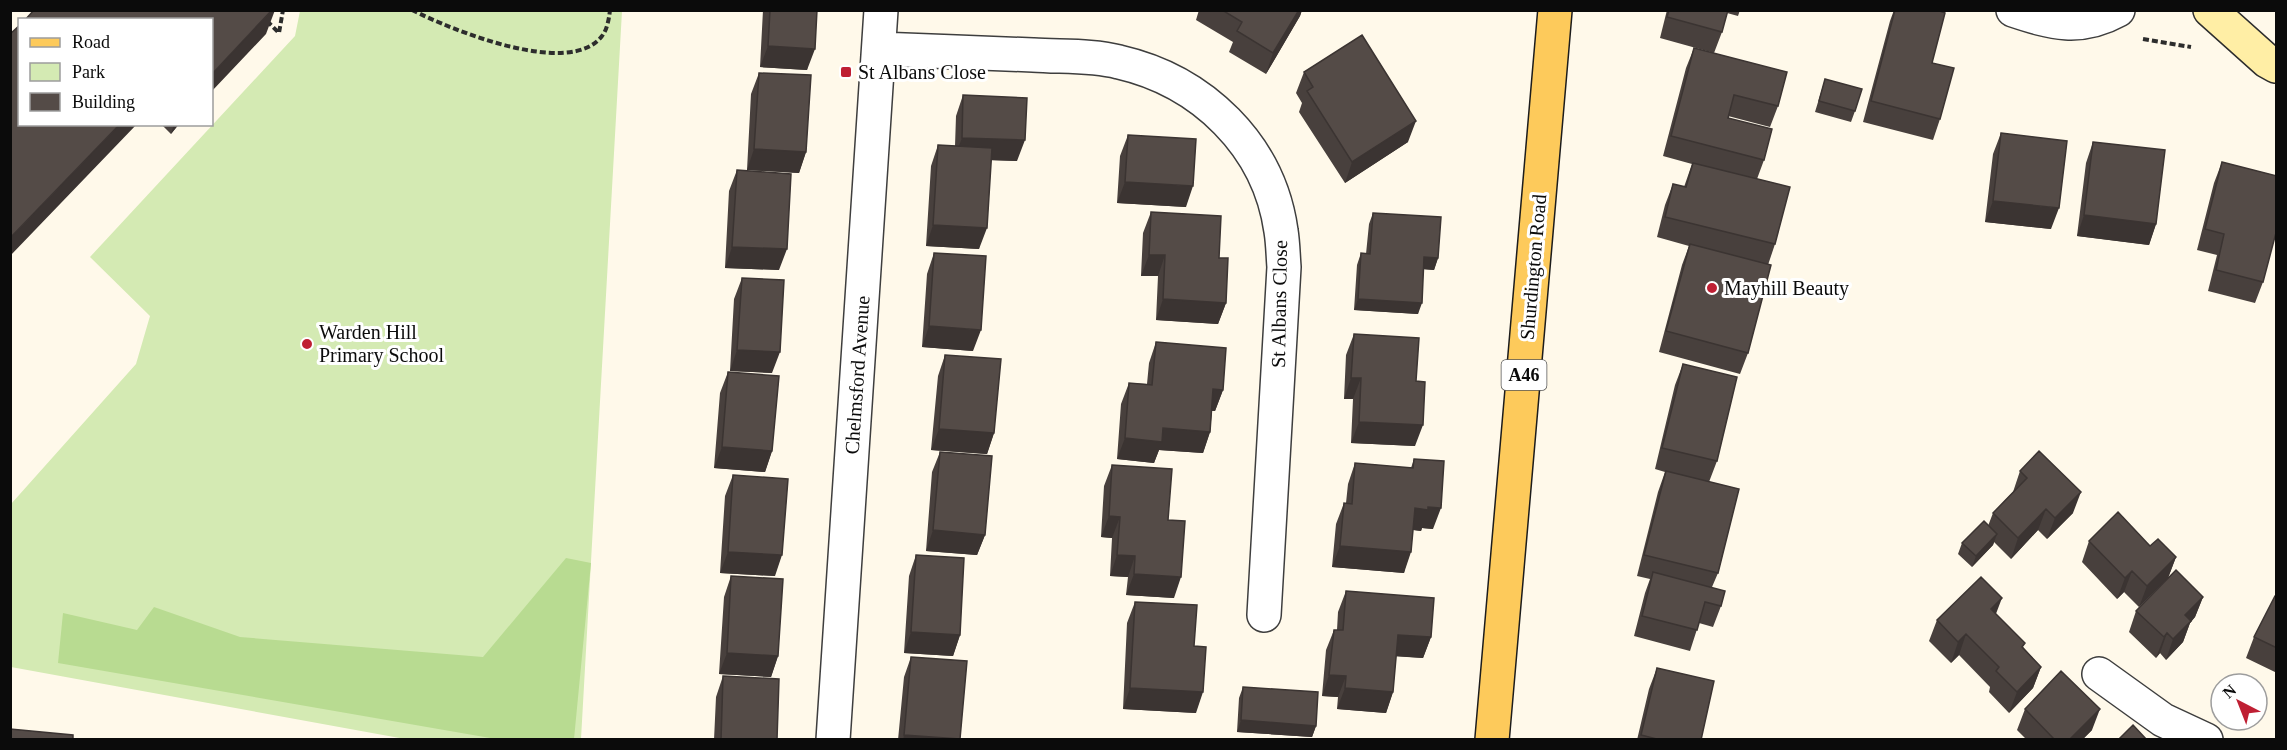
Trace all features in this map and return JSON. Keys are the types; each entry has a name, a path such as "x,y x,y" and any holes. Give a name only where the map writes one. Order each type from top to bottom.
{"main road":[{"name":"Shurdington Road","path":"1492,740 1555,10"}],"street":[{"name":"Chelmsford Avenue","path":"833,740 881,10"},
{"path":"2013,10 2056,24 2080,24 2104,18 2118,10"},
{"path":"2210,10 2267,61 2277,66"},
{"name":"St Albans Close","path":"879,49 1082,57 1117,61 1151,70 1183,85 1211,106 1236,130 1257,161 1272,194 1281,230 1284,267 1264,615"},
{"path":"2099,674 2163,720 2206,740"}],"path":[{"path":"264,18 279,33 283,10"},
{"path":"412,10 447,28 514,49 561,54 590,47 603,36 610,10"},
{"path":"2138,38 2197,48"}],"green space":[{"name":"Warden Hill Primary School","path":"300,11 622,11 581,739 405,739 11,667 11,504 136,364 150,316 90,257 295,36"},
{"path":"566,558 591,563 574,739 496,739 58,663 63,613 137,630 154,607 240,637 483,657"}],"building":[{"path":"34,10 272,10 213,73 213,18 27,18"},
{"path":"770,10 817,10 815,49 768,46"},
{"path":"1222,10 1299,10 1273,53 1237,31 1242,22"},
{"path":"1669,10 1728,10 1722,32 1667,17"},
{"path":"1895,10 1937,10 1945,13 1932,63 1954,68 1940,119 1871,101"},
{"path":"18,27 18,126 118,126 10,238 10,34"},
{"path":"1362,35 1416,121 1352,162 1307,91 1313,87 1304,72"},
{"path":"1694,48 1787,72 1778,106 1734,95 1728,118 1772,129 1764,160 1671,136"},
{"path":"759,73 811,75 806,152 754,149"},
{"path":"1825,79 1862,89 1855,111 1819,101"},
{"path":"963,95 1027,98 1025,140 962,138"},
{"path":"2001,133 2067,141 2059,208 1993,201"},
{"path":"1128,135 1196,139 1193,186 1125,182"},
{"path":"2093,142 2165,150 2156,224 2084,215"},
{"path":"938,145 992,148 987,228 933,225"},
{"path":"2222,162 2277,176 2277,229 2263,282 2216,270 2224,234 2205,229"},
{"path":"1693,163 1790,187 1775,244 1665,217 1673,184 1686,187"},
{"path":"737,170 791,174 787,249 732,247"},
{"path":"1151,212 1221,216 1219,258 1228,258 1226,303 1163,299 1165,255 1149,255"},
{"path":"1373,213 1441,217 1438,258 1424,257 1422,303 1358,299 1361,253 1370,254"},
{"path":"1690,244 1771,265 1748,353 1666,331"},
{"path":"934,253 986,256 981,330 929,326"},
{"path":"742,278 784,280 780,352 737,350"},
{"path":"1354,334 1419,338 1416,381 1425,382 1423,425 1359,422 1361,378 1351,378"},
{"path":"1156,342 1226,348 1223,390 1213,389 1210,432 1163,428 1162,442 1125,438 1129,383 1152,385"},
{"path":"945,355 1001,359 994,433 939,429"},
{"path":"1683,364 1737,377 1717,461 1662,448"},
{"path":"728,372 779,376 772,451 722,447"},
{"path":"2039,451 2081,492 2055,518 2046,509 2018,538 1993,513 2027,478 2020,471"},
{"path":"940,452 992,456 985,535 933,530"},
{"path":"1414,459 1444,461 1441,508 1428,507 1428,510 1415,508 1411,552 1340,546 1344,503 1352,504 1355,463 1413,468"},
{"path":"1112,465 1172,469 1168,520 1185,521 1181,577 1134,574 1135,556 1117,555 1120,517 1109,516"},
{"path":"1666,471 1739,489 1718,573 1644,555"},
{"path":"733,475 788,479 782,555 728,552"},
{"path":"2118,512 2150,546 2158,539 2176,557 2147,586 2132,571 2125,578 2089,541"},
{"path":"1984,521 1997,534 1976,556 1962,543"},
{"path":"916,555 964,558 960,635 911,632"},
{"path":"2176,570 2203,597 2185,615 2191,621 2173,639 2167,633 2164,637 2136,611"},
{"path":"1653,572 1725,591 1721,606 1705,602 1697,630 1642,616"},
{"path":"731,576 783,579 778,656 727,653"},
{"path":"1981,577 2002,598 1991,609 2025,643 2022,647 2041,667 2017,692 1996,671 1999,667 1966,634 1958,642 1937,620"},
{"path":"1346,591 1434,598 1431,637 1398,635 1393,692 1345,688 1346,676 1329,675 1334,630 1343,630"},
{"path":"2277,596 2277,648 2254,637"},
{"path":"1135,602 1197,605 1194,646 1206,647 1203,692 1130,688"},
{"path":"911,657 967,661 960,739 904,735"},
{"path":"1657,668 1714,681 1701,740 1657,740 1641,735"},
{"path":"2061,671 2100,709 2069,740 2055,740 2025,709"},
{"path":"723,676 779,679 777,740 721,740"},
{"path":"1243,687 1318,692 1316,726 1241,720"},
{"path":"2133,725 2147,740 2118,740"},
{"path":"10,729 73,735 73,740 10,740"}],"place":[{"name":"St Albans Close","path":"846,72"},
{"name":"Mayhill Beauty","path":"1712,288"},
{"name":"Warden Hill Primary School","path":"307,344"}]}
